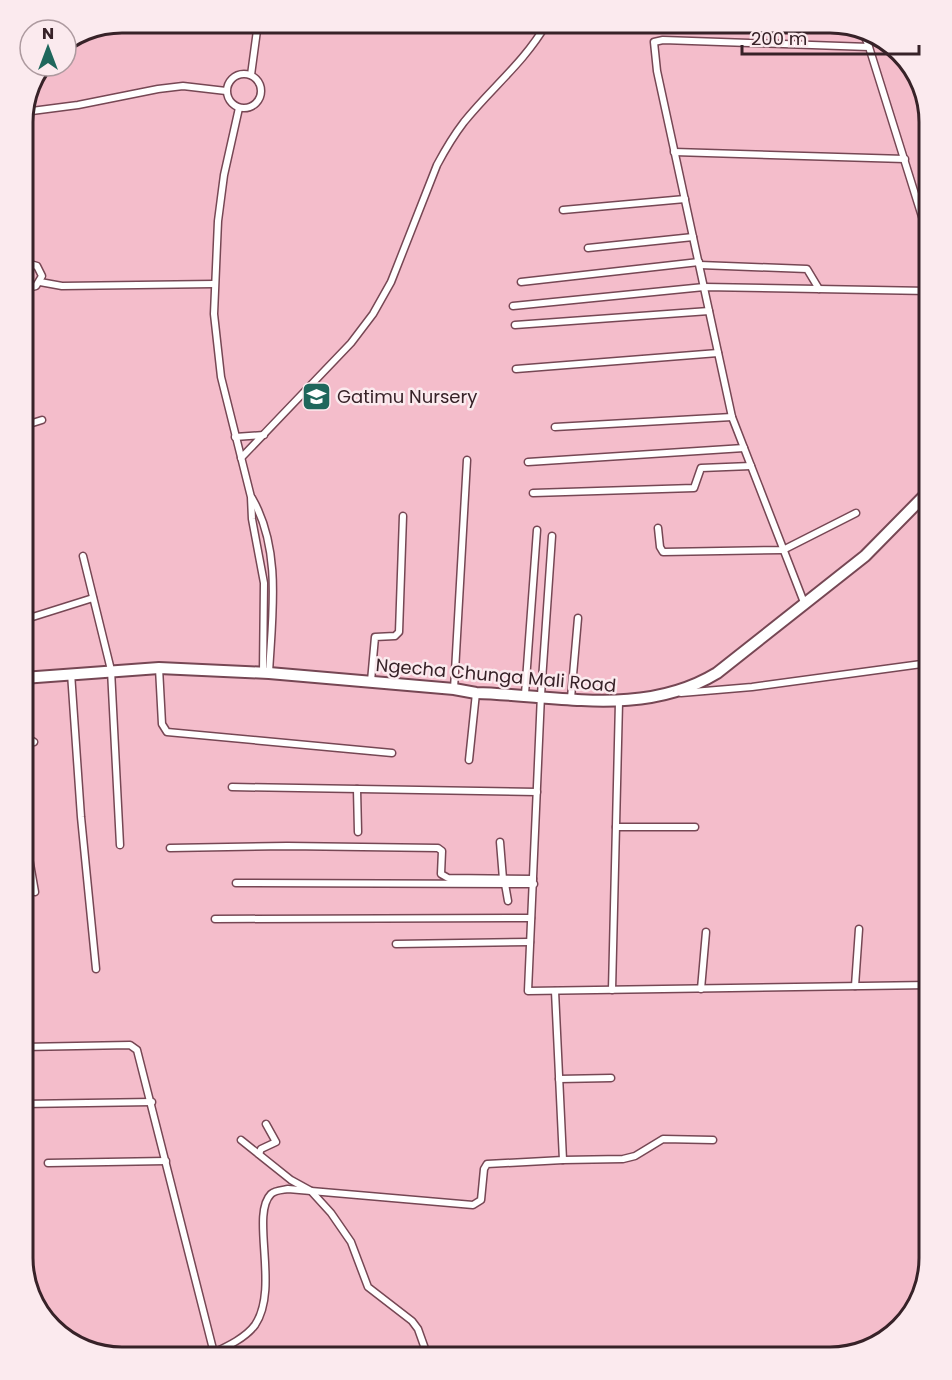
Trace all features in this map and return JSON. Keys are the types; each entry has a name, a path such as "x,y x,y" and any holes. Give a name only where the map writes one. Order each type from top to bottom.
{"main road":[{"name":"Ngecha Chunga Mali Road","path":"33,677 71,672 159,668 266,673 371,681 476,693 541,695 619,702 674,694 717,673 806,606 865,556 919,502"}],"street":[{"path":"251,75 257,33"},
{"path":"241,458 363,329 374,314 391,282 437,165 445,151 465,121 523,59 540,33"},
{"path":"806,606 732,417 653,45 658,40 869,46"},
{"path":"867,41 919,203"},
{"path":"251,75 259,83 261,94 256,104 239,108 230,102 226,92 234,77 251,75"},
{"path":"34,111 183,86 226,92"},
{"path":"239,108 224,175 214,284 221,377 251,497 252,519 264,583 266,673"},
{"path":"674,152 904,159"},
{"path":"562,210 685,200"},
{"path":"588,248 693,237"},
{"path":"521,282 699,263 807,269 819,289"},
{"path":"33,265 37,266 42,273 40,282 33,287"},
{"path":"40,282 62,286 214,284"},
{"path":"513,306 704,287 919,291"},
{"path":"515,325 709,311"},
{"path":"516,369 718,353"},
{"path":"555,427 732,417"},
{"path":"33,423 42,420"},
{"path":"235,437 264,435"},
{"path":"528,462 744,448"},
{"path":"454,689 467,460"},
{"path":"533,493 694,488 701,468 751,466"},
{"path":"251,497 263,517 272,564 266,673"},
{"path":"657,528 663,552 783,550 856,513"},
{"path":"371,681 375,637 395,636 399,632 403,516"},
{"path":"525,694 537,530"},
{"path":"552,536 541,695 527,989 530,992 919,985"},
{"path":"84,556 111,670 120,845"},
{"path":"33,617 93,598"},
{"path":"571,698 578,618"},
{"path":"674,694 752,687 919,664"},
{"path":"159,668 162,724 167,732 392,753"},
{"path":"71,672 81,817 96,969"},
{"path":"469,760 476,693"},
{"path":"612,990 619,702"},
{"path":"232,787 537,792"},
{"path":"357,789 358,832"},
{"path":"616,827 695,827"},
{"path":"500,842 508,901"},
{"path":"170,848 287,846 438,848 442,851 443,876 504,882"},
{"path":"33,881 35,892"},
{"path":"236,883 533,881"},
{"path":"215,919 531,918"},
{"path":"855,987 859,929"},
{"path":"701,989 706,932"},
{"path":"396,944 530,942"},
{"path":"555,991 563,1160"},
{"path":"33,1047 133,1046 137,1050 152,1102 212,1347"},
{"path":"559,1079 611,1078"},
{"path":"33,1104 152,1102"},
{"path":"259,1154 261,1149 276,1142 266,1124"},
{"path":"226,1347 248,1332 262,1308 267,1285 263,1214 267,1200 276,1191 311,1191 477,1204 482,1195 484,1169 487,1164 623,1159 635,1156 663,1139 713,1140"},
{"path":"240,1140 291,1180 311,1191 342,1227 368,1287 412,1321 418,1329 424,1347"},
{"path":"48,1163 166,1161"}],"place":[{"name":"Gatimu Nursery","path":"316,396"}]}
